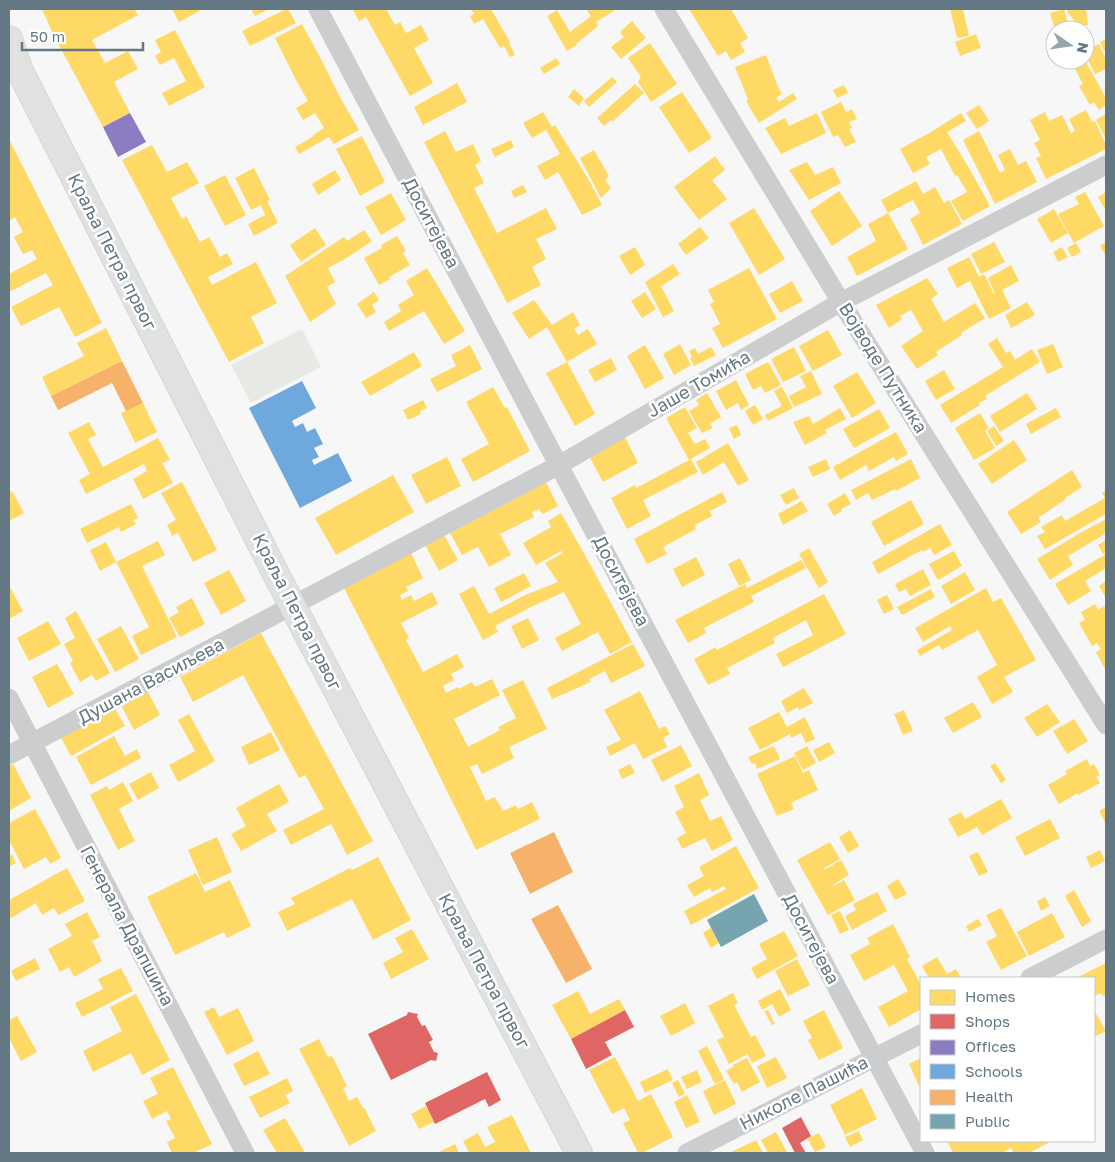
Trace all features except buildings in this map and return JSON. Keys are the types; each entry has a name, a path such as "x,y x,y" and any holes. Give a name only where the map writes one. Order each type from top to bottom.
{"street":[{"name":"Доситејева","path":"318,9 925,1153"},
{"name":"Војводе Путника","path":"664,9 841,302 1106,725"},
{"name":"Краља Петра првог","path":"9,39 14,62 293,606 579,1153"},
{"name":"Јаше Томића","path":"293,606 559,466 841,302 1106,165"},
{"name":"Душана Васиљева","path":"9,755 293,606"},
{"name":"Генерала Драпшина","path":"9,698 246,1153"},
{"path":"1032,977 1106,939"},
{"name":"Николе Пашића","path":"687,1153 920,1034"}],"shaded area":[{"path":"302,329 321,367 251,403 231,365"}]}
